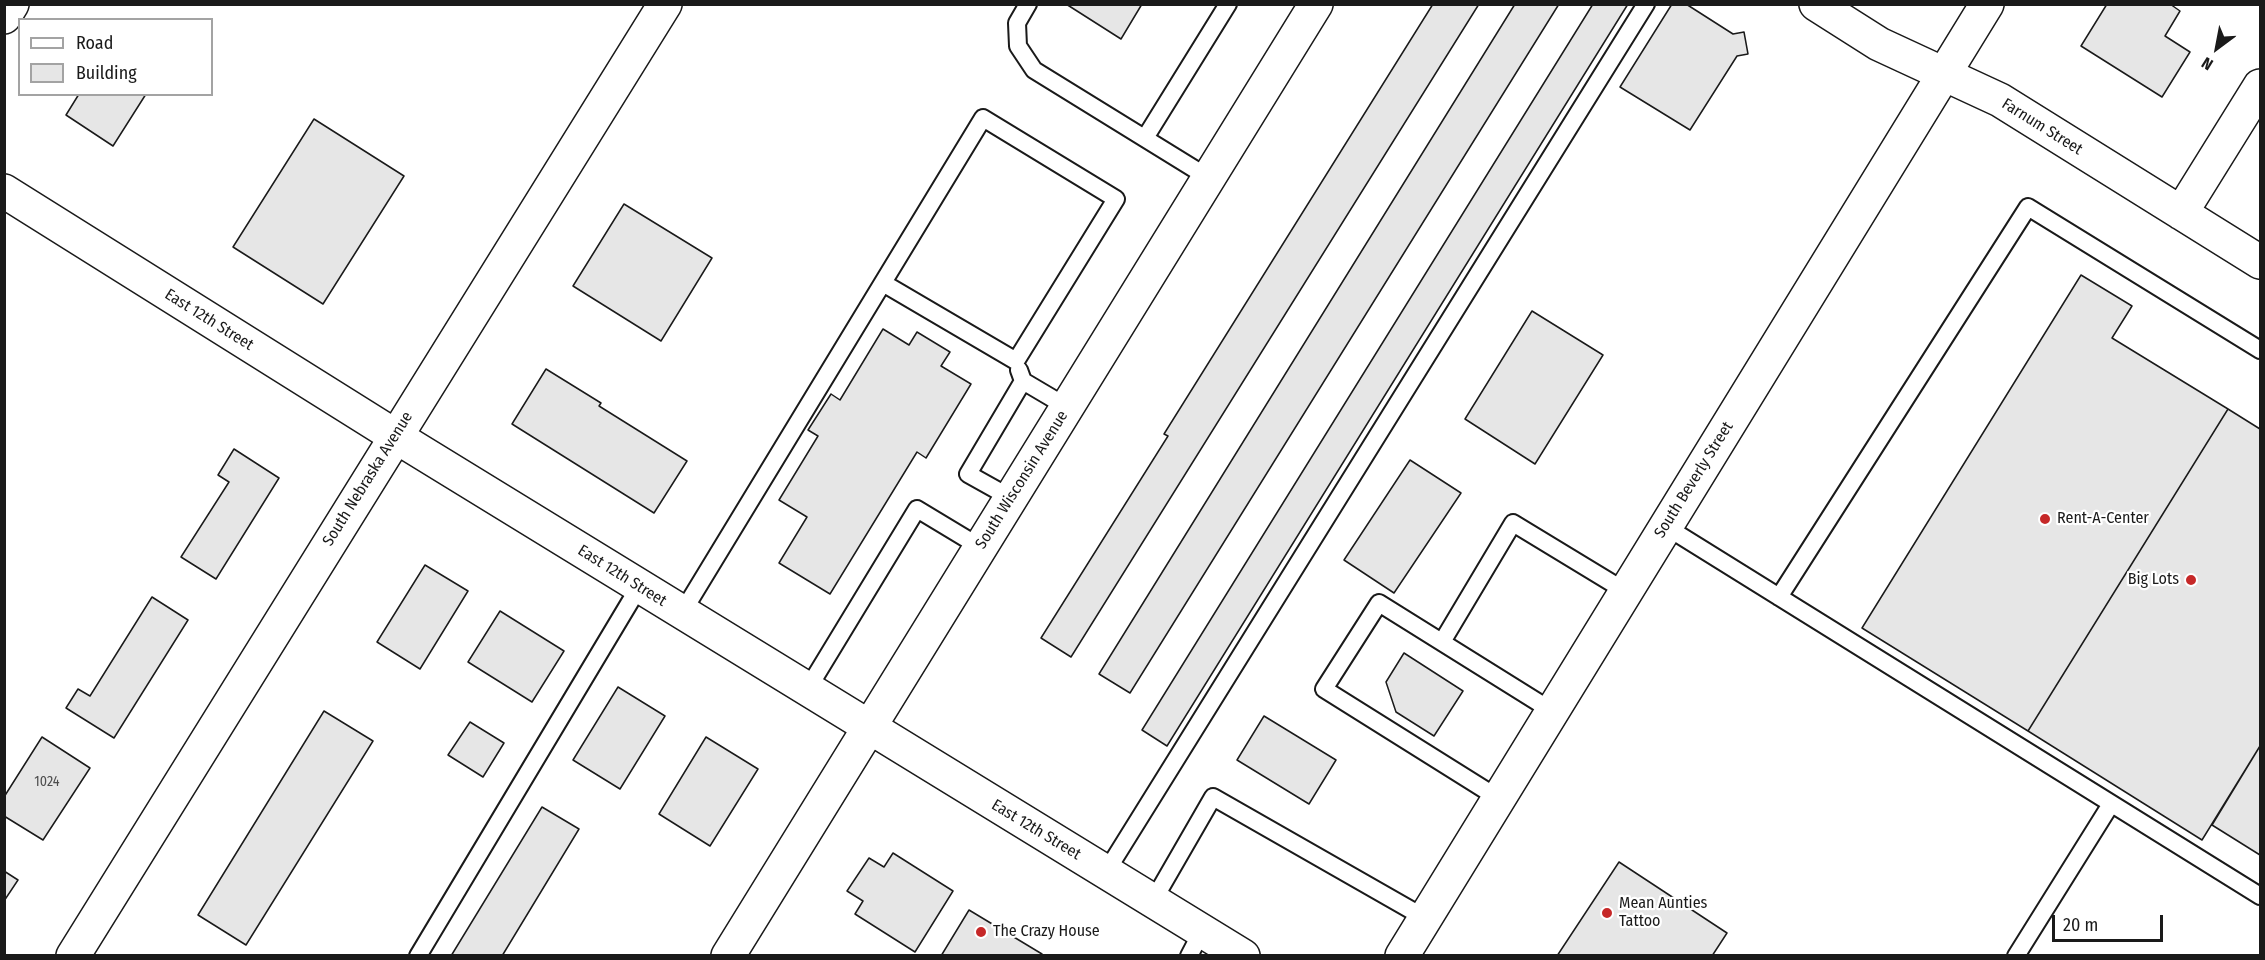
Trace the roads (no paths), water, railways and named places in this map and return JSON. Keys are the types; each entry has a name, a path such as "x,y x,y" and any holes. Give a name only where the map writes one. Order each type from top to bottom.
{"street":[{"path":"4,16 12,4"},
{"name":"South Nebraska Avenue","path":"73,956 665,4"},
{"name":"South Wisconsin Avenue","path":"728,956 1316,4"},
{"name":"Farnum Street","path":"1816,4 1878,44 2000,100 2260,262"},
{"name":"South Beverly Street","path":"1402,956 1988,4"},
{"path":"2181,213 2260,86"},
{"name":"East 12th Street","path":"4,191 639,587 1153,901 1196,943 1243,956"}],"lane":[{"path":"1028,4 1017,23 1018,46 1034,70 1209,178"},
{"path":"1145,138 1228,4"},
{"path":"1106,872 1646,4"},
{"path":"682,613 983,117 1116,199 1016,361"},
{"path":"1779,597 2028,207 2260,350"},
{"path":"883,283 1016,361 1023,381 1067,407"},
{"path":"1011,498 968,474 1023,381"},
{"path":"807,690 917,509 980,548"},
{"path":"1442,642 1513,524 1625,591"},
{"path":"1665,526 2260,897"},
{"path":"418,956 639,587"},
{"path":"1498,798 1324,689 1379,603 1552,711"},
{"path":"1153,901 1213,797 1425,918"},
{"path":"2016,956 2111,804"}],"place":[{"name":"Rent-A-Center","path":"2045,519"},
{"name":"Big Lots","path":"2191,580"},
{"name":"Mean Aunties Tattoo","path":"1607,913"},
{"name":"The Crazy House","path":"981,932"}]}
